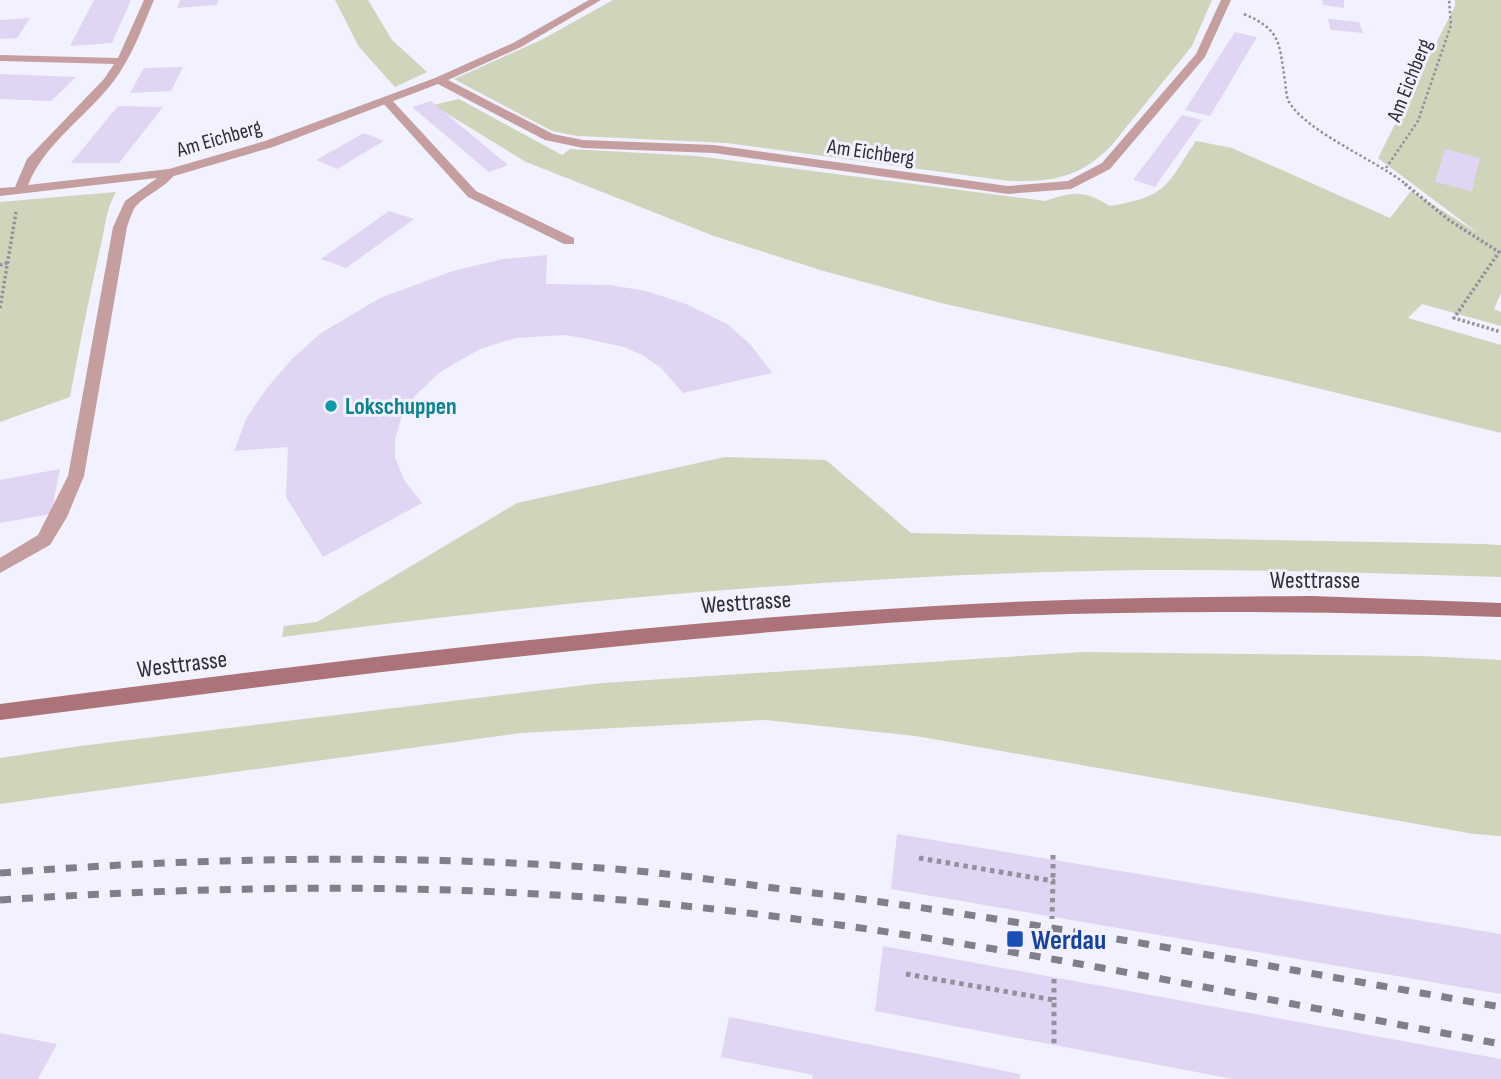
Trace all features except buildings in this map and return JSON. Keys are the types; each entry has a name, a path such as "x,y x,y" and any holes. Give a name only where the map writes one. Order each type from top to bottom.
{"main road":[{"name":"Westtrasse","path":"0,712 405,659 627,635 832,620 1177,603 1422,606 1501,610"}],"street":[{"path":"20,190 31,162 108,81 122,61 149,0"},
{"name":"Am Eichberg","path":"0,192 170,173 269,144 439,80 517,45 590,1"},
{"name":"Am Eichberg","path":"439,80 549,137 583,144 714,149 1008,190 1071,186 1106,166 1201,55 1225,3"},
{"path":"0,58 122,61"},
{"path":"386,100 472,194 569,241"},
{"path":"0,566 44,540 58,517 76,476 120,227 130,204 158,186 170,173"}],"path":[{"name":"Am Eichberg","path":"1386,168 1418,121 1451,25 1450,0"},
{"path":"1225,3 1263,22 1278,37 1288,101 1312,125 1386,168 1448,220 1500,252 1454,318 1501,332"},
{"path":"0,308 21,200 20,190"},
{"path":"0,265 7,263"},
{"path":"1052,919 1053,855"},
{"path":"919,858 1053,881"},
{"path":"906,974 1054,1000"},
{"path":"1054,979 1054,1044"}],"green space":[{"path":"335,0 368,0 392,40 427,72 395,87 359,47"},
{"path":"613,0 1212,0 1192,46 1111,146 1099,157 1064,176 1009,181 727,143 577,136 552,131 454,79 541,40"},
{"path":"1455,0 1501,0 1501,293 1494,309 1501,312 1501,326 1422,304 1408,318 1501,345 1501,433 1284,380 941,303 820,270 714,236 526,162 433,105 459,99 562,155 570,149 697,156 1045,201 1079,194 1093,197 1110,206 1144,198 1163,187 1196,141 1232,148 1390,218 1411,191 1478,233 1378,158 1455,6"},
{"path":"116,192 106,220 70,397 0,422 0,202"},
{"path":"725,457 826,460 911,533 1501,545 1501,577 1217,570 951,576 663,595 282,637 284,626 317,622 517,503"},
{"path":"1082,652 1422,656 1501,660 1501,836 1474,834 916,736 765,720 521,733 0,804 0,758 80,746 602,683"}],"railway":[{"path":"0,873 308,859 461,861 635,871 956,913 1501,1007"},
{"path":"0,900 147,892 366,888 585,897 700,908 815,922 1045,958 1501,1044"}],"place":[{"name":"Lokschuppen","path":"331,406"},
{"name":"Werdau","path":"1015,939"}]}
